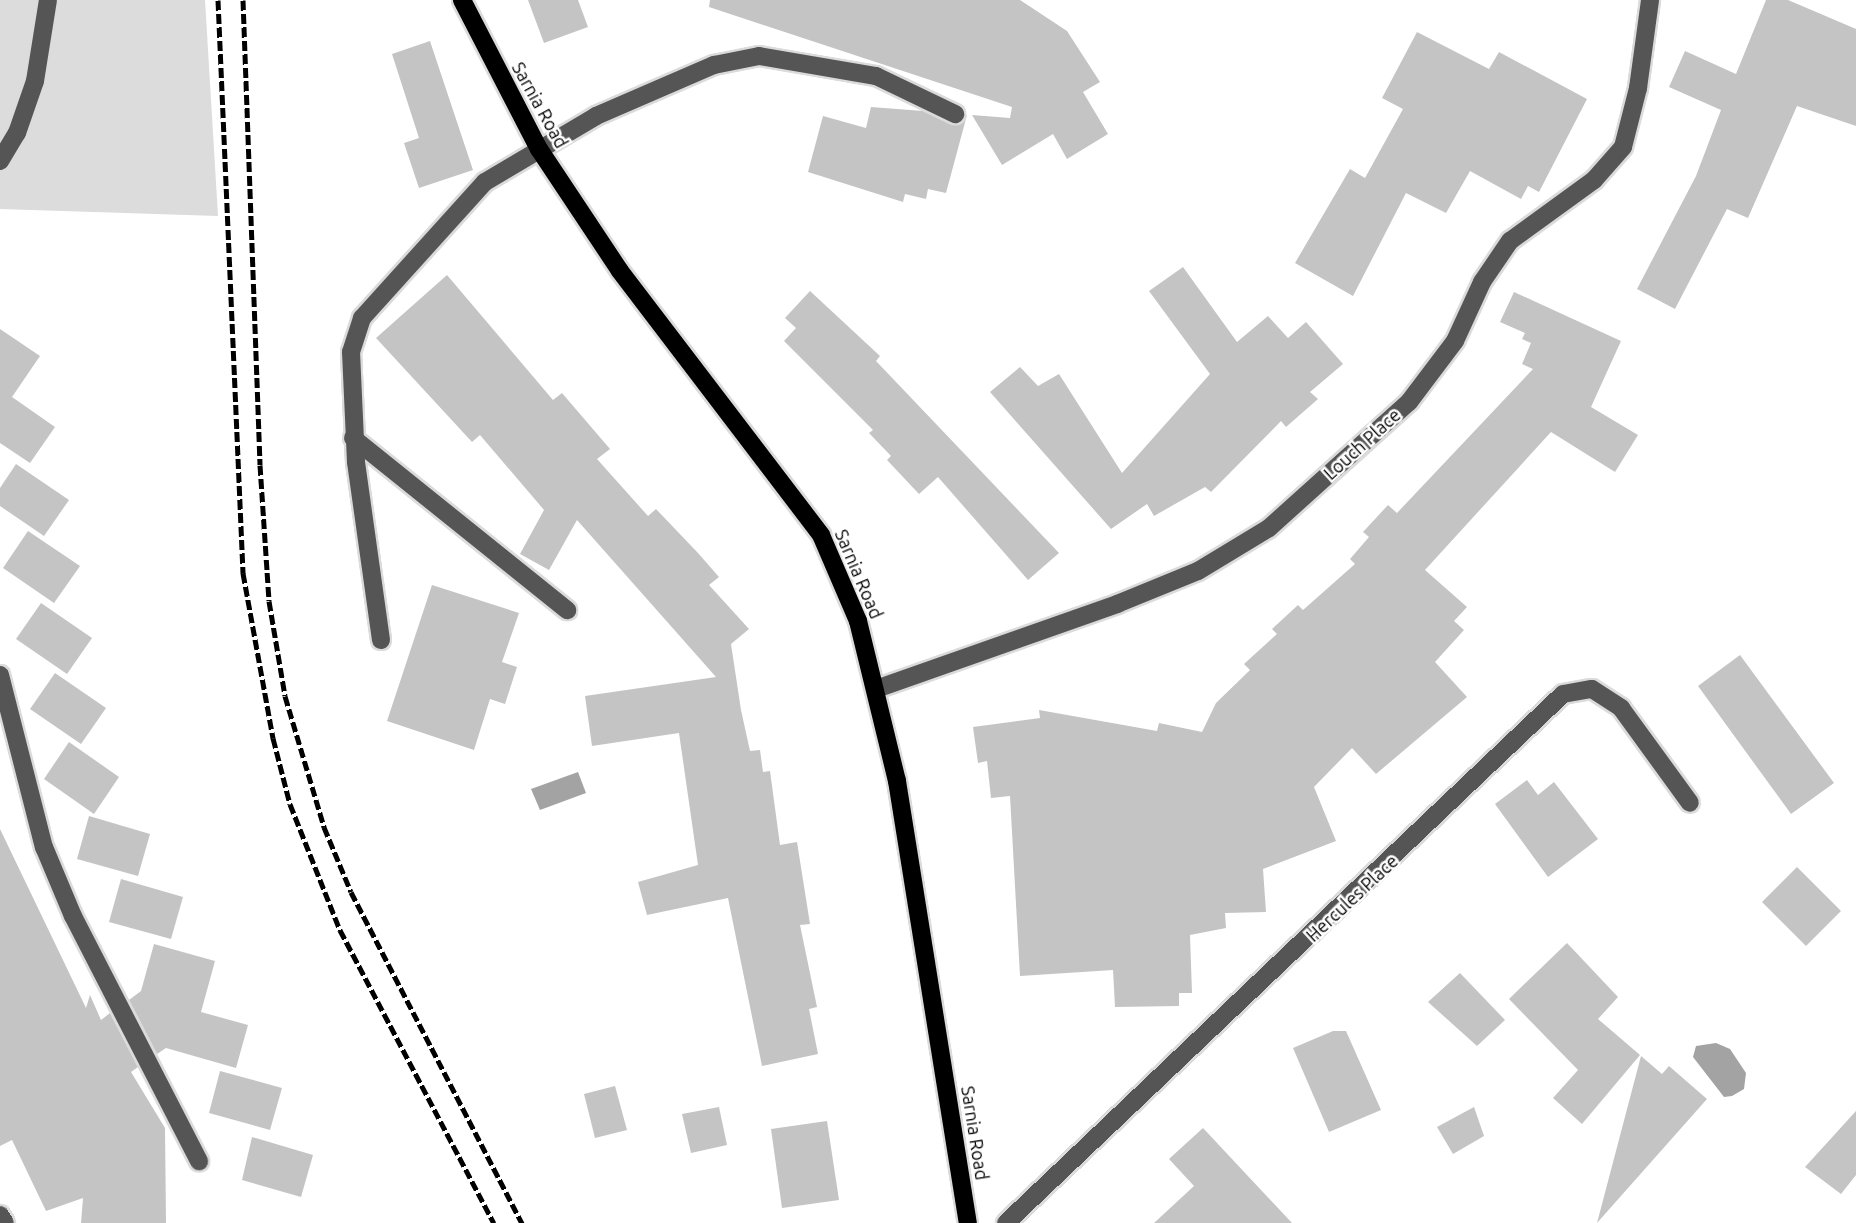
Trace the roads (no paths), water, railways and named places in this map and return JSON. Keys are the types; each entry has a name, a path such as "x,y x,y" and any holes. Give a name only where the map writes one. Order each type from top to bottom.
{"main road":[{"name":"Sarnia Road","path":"462,0 539,149 620,271 821,535 858,621 897,781 968,1223"}],"street":[{"path":"0,160 17,133 35,81 47,0"},
{"name":"Louch Place","path":"876,689 1117,604 1198,571 1269,528 1409,402 1455,341 1482,282 1510,241 1594,180 1623,147 1638,88 1650,0"},
{"path":"381,640 353,438 351,352 362,318 485,182 596,116 714,65 759,56 876,76 955,114"},
{"path":"353,438 567,610"},
{"path":"0,674 44,847 73,916 199,1161"},
{"name":"Hercules Place","path":"1006,1223 1563,694 1592,689 1621,708 1689,803"},
{"path":"0,1215 5,1223"}],"railway":[{"path":"218,0 243,573 273,738 290,804 340,930 494,1223"},
{"path":"243,0 260,465 269,601 285,696 324,827 351,892 522,1223"}]}
